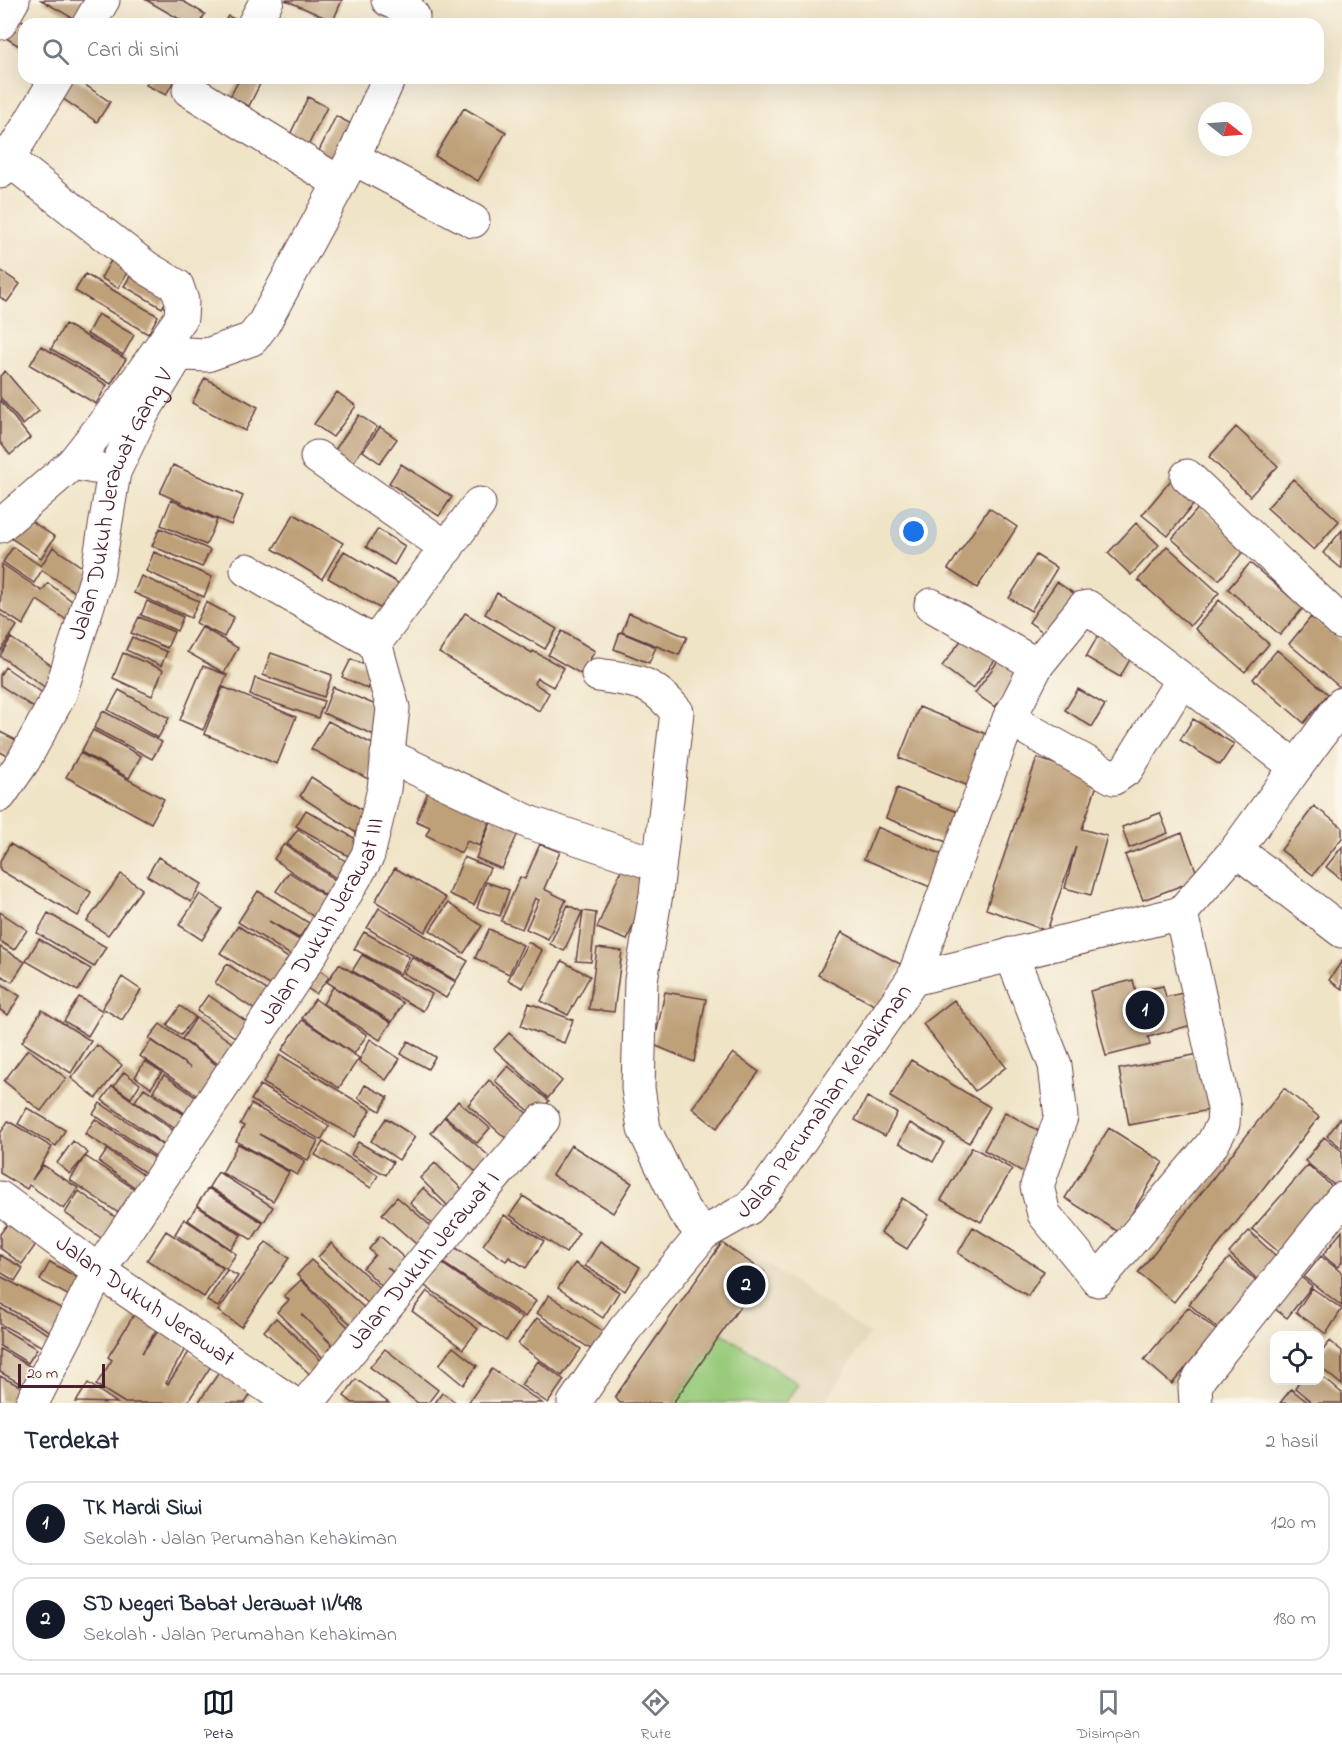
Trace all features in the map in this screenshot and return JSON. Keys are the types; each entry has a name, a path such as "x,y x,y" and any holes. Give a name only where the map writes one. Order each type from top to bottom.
{"street":[{"path":"0,23 13,0"},
{"path":"93,18 104,0"},
{"path":"257,18 267,0"},
{"path":"388,0 408,9 413,18"},
{"path":"0,526 73,463 125,397 164,357 181,318 182,301 177,286 147,268 3,161 53,84"},
{"name":"Jalan Dukuh Jerawat Gang V","path":"0,795 24,760 60,694 97,576 114,472 142,414 164,357 176,358 186,354 207,355 252,339 264,323 346,170 386,84"},
{"path":"189,90 346,170 473,221"},
{"path":"317,457 447,548"},
{"path":"73,463 114,472"},
{"path":"1187,476 1342,623"},
{"path":"247,570 375,643 479,504"},
{"path":"931,605 1037,665"},
{"path":"913,979 1009,719 1037,665 1083,608 1088,607 1296,767"},
{"name":"Jalan Dukuh Jerawat III","path":"32,1403 99,1271 309,957 368,855 384,789 393,708 375,643"},
{"path":"598,675 639,682 661,692 677,711 656,894 641,980 638,1088 644,1129 684,1211 704,1234"},
{"path":"1009,719 1114,778 1127,769 1182,680"},
{"path":"1011,954 1056,1075 1061,1117 1037,1186 1044,1214 1098,1280 1213,1143 1223,1124 1224,1108 1181,913 1236,850 1342,704"},
{"path":"387,755 531,823 658,866"},
{"path":"1236,850 1342,931"},
{"name":"Jalan Perumahan Kehakiman","path":"574,1403 624,1330 704,1234 749,1208 769,1185 913,979 1181,913"},
{"name":"Jalan Dukuh Jerawat I","path":"307,1403 458,1219 543,1120"},
{"name":"Jalan Dukuh Jerawat","path":"0,1198 99,1271 292,1403"},
{"path":"1196,1403 1195,1388 1200,1377 1342,1199"}],"shaded area":[{"path":"727,1237 869,1334 825,1403 615,1403"}],"green space":[{"path":"721,1332 798,1384 785,1403 673,1403"}],"building":[{"path":"41,0 84,0 75,18"},
{"path":"146,0 181,0 205,14 203,18 178,18"},
{"path":"285,0 342,0 334,18 326,18"},
{"path":"18,18 18,45 6,38"},
{"path":"67,84 84,84 110,102 97,122 59,96"},
{"path":"147,84 172,84 166,95"},
{"path":"237,84 260,84 249,106 230,97"},
{"path":"308,97 327,107 306,150 287,141"},
{"path":"464,108 506,132 478,181 435,156"},
{"path":"336,116 357,127 337,168 316,157"},
{"path":"116,252 133,262 118,288 101,278"},
{"path":"136,267 173,289 162,308 124,286"},
{"path":"0,270 20,284 7,302 0,297"},
{"path":"85,274 158,316 148,334 75,291"},
{"path":"98,314 134,335 123,355 87,334"},
{"path":"65,324 126,359 111,384 51,349"},
{"path":"41,346 107,385 96,404 30,365"},
{"path":"5,371 39,411 23,425 0,397 0,376"},
{"path":"205,378 258,407 245,431 192,403"},
{"path":"337,392 356,406 333,437 314,424"},
{"path":"0,400 30,438 10,455 0,442"},
{"path":"359,415 377,427 346,473 328,460"},
{"path":"380,427 397,439 380,463 363,451"},
{"path":"1236,427 1278,466 1250,496 1209,457"},
{"path":"401,464 452,497 439,516 389,483"},
{"path":"173,465 243,496 231,525 160,493"},
{"path":"1293,479 1339,521 1314,550 1267,508"},
{"path":"1171,480 1197,500 1168,536 1142,515"},
{"path":"171,500 217,520 206,545 161,525"},
{"path":"1200,506 1247,547 1219,580 1172,539"},
{"path":"989,508 1017,527 977,588 948,569"},
{"path":"294,514 343,543 322,579 273,549"},
{"path":"25,517 55,537 41,558 11,538"},
{"path":"1136,523 1159,545 1131,575 1108,553"},
{"path":"160,528 210,550 202,567 152,546"},
{"path":"378,529 405,546 394,565 366,547"},
{"path":"1342,530 1342,569 1323,553"},
{"path":"1167,546 1219,593 1190,626 1138,580"},
{"path":"13,547 41,566 53,547 92,574 78,594 42,570 34,583 3,562"},
{"path":"344,551 408,589 393,616 328,578"},
{"path":"154,552 212,577 204,597 146,571"},
{"path":"1036,555 1057,568 1031,611 1009,598"},
{"path":"1250,563 1303,608 1280,635 1228,589"},
{"path":"2,564 42,591 48,583 80,607 71,623 37,600 23,625 0,610"},
{"path":"141,576 199,601 191,618 134,593"},
{"path":"1057,582 1079,597 1050,637 1029,622"},
{"path":"497,593 557,629 545,649 485,614"},
{"path":"1219,600 1269,644 1245,672 1195,629"},
{"path":"147,601 183,617 177,631 141,615"},
{"path":"206,602 234,617 224,637 196,623"},
{"path":"465,613 532,653 533,651 564,668 553,687 537,678 534,683 549,693 539,711 439,653"},
{"path":"629,613 687,637 679,655 622,632"},
{"path":"0,614 17,626 0,652"},
{"path":"139,617 174,632 167,648 131,633"},
{"path":"1311,617 1342,642 1342,689 1289,644"},
{"path":"202,627 238,648 224,673 187,652"},
{"path":"562,631 595,651 581,674 548,655"},
{"path":"968,631 999,655 973,689 942,666"},
{"path":"620,632 656,647 649,663 614,649"},
{"path":"1098,636 1132,656 1120,677 1086,657"},
{"path":"132,637 167,652 161,666 126,650"},
{"path":"11,638 64,674 52,692 0,656"},
{"path":"1277,650 1328,694 1304,723 1253,679"},
{"path":"123,653 163,670 152,696 113,678"},
{"path":"271,653 332,675 324,697 263,675"},
{"path":"1003,654 1023,669 995,707 975,693"},
{"path":"351,659 376,670 368,689 342,677"},
{"path":"203,666 227,675 203,730 180,720"},
{"path":"5,667 54,701 45,715 0,685 0,675"},
{"path":"255,678 324,701 318,718 250,695"},
{"path":"223,687 296,717 277,764 204,734"},
{"path":"333,687 390,711 379,737 323,713"},
{"path":"1078,689 1105,705 1092,727 1065,710"},
{"path":"119,690 169,718 158,738 108,710"},
{"path":"919,707 991,736 971,787 899,758"},
{"path":"103,711 162,742 152,759 94,728"},
{"path":"1193,719 1234,744 1220,765 1180,740"},
{"path":"328,721 378,747 368,779 311,749"},
{"path":"93,730 141,756 129,778 81,752"},
{"path":"0,732 26,745 18,761 0,752"},
{"path":"80,753 164,799 151,823 66,777"},
{"path":"1037,758 1099,779 1082,829 1107,836 1091,895 1065,888 1076,846 1047,931 986,909"},
{"path":"311,777 376,819 364,838 300,796"},
{"path":"430,787 493,812 480,846 467,841 461,853 426,835 430,827 416,821"},
{"path":"897,788 960,813 949,843 886,818"},
{"path":"1314,806 1342,827 1342,838 1313,875 1281,850"},
{"path":"306,810 366,845 357,861 296,826"},
{"path":"495,813 522,824 502,869 476,858"},
{"path":"1160,813 1168,833 1129,848 1122,827"},
{"path":"877,827 943,855 930,887 864,859"},
{"path":"298,829 354,867 343,883 287,844"},
{"path":"1182,833 1199,879 1143,900 1125,855"},
{"path":"10,844 91,892 78,916 0,870 0,861"},
{"path":"284,844 341,884 331,899 274,859"},
{"path":"540,844 560,852 544,889 566,900 548,939 526,929 539,900 535,898 522,929 501,921 520,877 525,879"},
{"path":"1342,847 1342,880 1326,867"},
{"path":"158,857 202,884 191,902 147,876"},
{"path":"464,857 490,868 474,905 449,894"},
{"path":"623,865 653,877 627,940 597,928"},
{"path":"395,868 446,898 425,932 375,901"},
{"path":"289,872 330,900 317,919 276,891"},
{"path":"121,874 142,889 108,935 87,921"},
{"path":"486,882 509,890 500,916 477,908"},
{"path":"258,891 309,923 299,938 269,921 309,946 300,961 238,922"},
{"path":"200,894 222,909 202,940 179,925"},
{"path":"448,903 482,926 464,953 430,930"},
{"path":"568,905 582,912 564,951 550,944"},
{"path":"379,908 468,961 456,981 367,928"},
{"path":"583,911 596,913 591,962 576,961"},
{"path":"0,912 27,930 14,950 0,941"},
{"path":"48,913 106,947 94,967 37,933"},
{"path":"238,926 293,961 276,989 220,953"},
{"path":"489,929 523,945 509,974 475,958"},
{"path":"364,932 409,957 400,974 354,949"},
{"path":"842,932 902,965 878,1007 818,975"},
{"path":"39,939 91,969 78,991 26,961"},
{"path":"528,942 542,950 523,988 508,980"},
{"path":"0,947 25,962 12,982 0,975"},
{"path":"597,948 622,951 614,1012 589,1009"},
{"path":"362,955 432,994 423,1011 352,971"},
{"path":"412,957 456,982 446,998 403,973"},
{"path":"562,961 590,976 568,1015 541,1001"},
{"path":"1342,961 1342,989 1329,980"},
{"path":"227,964 279,998 267,1018 215,983"},
{"path":"339,964 403,1003 392,1022 327,982"},
{"path":"312,965 329,977 316,994 300,983"},
{"path":"122,977 141,990 122,1020 102,1008"},
{"path":"1133,980 1136,992 1163,986 1166,997 1191,991 1199,1023 1148,1037 1150,1045 1106,1056 1090,991"},
{"path":"0,983 20,996 8,1015 0,1010"},
{"path":"333,987 391,1023 380,1040 323,1004"},
{"path":"665,992 706,999 694,1062 654,1045"},
{"path":"208,995 250,1024 239,1040 197,1011"},
{"path":"79,997 103,1011 88,1036 64,1021"},
{"path":"315,999 367,1035 354,1054 302,1018"},
{"path":"954,1000 1006,1067 975,1091 923,1024"},
{"path":"529,1003 573,1020 564,1043 521,1026"},
{"path":"180,1006 195,1017 181,1035 167,1025"},
{"path":"42,1010 91,1041 71,1073 22,1042"},
{"path":"196,1018 244,1051 230,1072 182,1039"},
{"path":"302,1020 359,1058 339,1088 282,1050"},
{"path":"160,1024 225,1071 205,1101 140,1056 151,1041 191,1068 149,1038"},
{"path":"509,1033 562,1081 548,1098 494,1049"},
{"path":"370,1039 400,1059 386,1080 359,1061"},
{"path":"408,1041 435,1057 428,1069 401,1054"},
{"path":"97,1045 122,1065 96,1098 71,1078"},
{"path":"28,1049 66,1078 41,1111 4,1081"},
{"path":"733,1053 759,1072 717,1128 692,1108"},
{"path":"1205,1053 1215,1109 1129,1125 1119,1069"},
{"path":"280,1055 371,1110 354,1137 263,1083"},
{"path":"911,1060 990,1107 969,1143 890,1097"},
{"path":"145,1061 162,1072 151,1088 135,1077"},
{"path":"508,1066 549,1101 536,1117 495,1081"},
{"path":"124,1072 140,1084 131,1098 114,1086"},
{"path":"164,1075 207,1105 196,1121 153,1091"},
{"path":"489,1080 530,1116 509,1141 468,1105"},
{"path":"260,1085 329,1126 321,1140 251,1100"},
{"path":"365,1085 388,1097 380,1111 358,1098"},
{"path":"112,1086 181,1136 171,1150 102,1100"},
{"path":"144,1088 197,1123 187,1137 135,1101"},
{"path":"1284,1088 1319,1117 1174,1302 1138,1273"},
{"path":"867,1097 897,1113 885,1136 855,1120"},
{"path":"458,1101 490,1128 477,1143 445,1116"},
{"path":"100,1103 171,1151 164,1162 93,1114"},
{"path":"251,1104 318,1141 308,1160 259,1134 305,1161 297,1175 236,1141 244,1126 240,1124"},
{"path":"27,1108 65,1130 56,1146 18,1124"},
{"path":"1005,1112 1046,1135 1025,1173 984,1150"},
{"path":"1342,1116 1342,1148 1327,1136"},
{"path":"444,1117 497,1163 483,1178 431,1133"},
{"path":"386,1118 415,1137 399,1160 371,1141"},
{"path":"95,1119 164,1164 155,1179 85,1134"},
{"path":"8,1121 52,1147 32,1180 43,1165 78,1188 64,1209 29,1185 27,1189 0,1173 0,1134"},
{"path":"910,1123 944,1142 933,1162 899,1143"},
{"path":"1109,1128 1163,1162 1120,1233 1065,1198"},
{"path":"1324,1137 1342,1151 1342,1185 1339,1189 1305,1161"},
{"path":"73,1141 88,1153 70,1174 57,1163"},
{"path":"323,1142 378,1175 371,1188 315,1155"},
{"path":"358,1142 393,1162 386,1175 351,1155"},
{"path":"238,1144 289,1172 273,1201 222,1173"},
{"path":"571,1145 632,1183 613,1213 552,1175"},
{"path":"972,1147 1012,1169 981,1222 941,1200"},
{"path":"107,1150 152,1181 143,1193 99,1162"},
{"path":"85,1156 139,1192 123,1216 70,1180"},
{"path":"435,1163 471,1198 456,1214 420,1178"},
{"path":"1308,1165 1337,1191 1282,1255 1252,1229"},
{"path":"218,1172 273,1207 264,1222 209,1187"},
{"path":"208,1188 263,1223 252,1240 197,1205"},
{"path":"423,1188 457,1219 443,1234 410,1203"},
{"path":"79,1191 118,1219 104,1240 65,1213"},
{"path":"523,1196 579,1233 566,1253 510,1215"},
{"path":"397,1197 438,1232 423,1250 382,1214"},
{"path":"902,1198 929,1215 907,1249 881,1233"},
{"path":"197,1206 241,1235 231,1249 188,1220"},
{"path":"504,1215 544,1241 526,1268 509,1257 506,1261 483,1245"},
{"path":"184,1219 236,1254 226,1269 175,1234"},
{"path":"9,1222 37,1243 22,1264 0,1248 0,1234"},
{"path":"973,1227 1044,1271 1028,1296 958,1253"},
{"path":"166,1231 223,1268 204,1297 147,1260"},
{"path":"1249,1231 1279,1259 1259,1281 1229,1253"},
{"path":"1342,1231 1342,1262 1337,1267 1323,1255"},
{"path":"380,1236 413,1266 401,1279 387,1267 403,1282 391,1295 363,1268 375,1255 369,1249"},
{"path":"600,1241 640,1267 625,1291 585,1266"},
{"path":"266,1242 289,1258 241,1327 218,1311"},
{"path":"331,1243 385,1293 372,1307 318,1257"},
{"path":"722,1243 764,1272 673,1403 620,1403 615,1397"},
{"path":"450,1244 536,1301 525,1317 440,1261"},
{"path":"0,1255 23,1268 15,1281 0,1272"},
{"path":"1321,1256 1342,1273 1342,1306 1304,1277"},
{"path":"1229,1258 1259,1283 1219,1330 1189,1304"},
{"path":"311,1260 369,1312 354,1327 297,1275"},
{"path":"438,1261 522,1318 506,1341 422,1284"},
{"path":"50,1262 85,1282 75,1299 40,1280"},
{"path":"575,1263 619,1292 603,1318 558,1288"},
{"path":"227,1270 238,1276 218,1307 207,1301"},
{"path":"1292,1270 1312,1286 1287,1318 1267,1303"},
{"path":"0,1276 70,1313 57,1335 0,1304"},
{"path":"301,1280 354,1333 338,1350 301,1314 340,1353 329,1364 277,1312 289,1300 284,1296"},
{"path":"1312,1288 1342,1309 1326,1334 1296,1312"},
{"path":"427,1291 478,1329 463,1349 412,1311"},
{"path":"549,1295 607,1334 595,1352 537,1313"},
{"path":"1188,1307 1217,1331 1172,1384 1144,1360"},
{"path":"0,1308 56,1338 50,1351 0,1324"},
{"path":"135,1313 158,1327 142,1353 159,1330 186,1347 166,1383 168,1384 189,1352 211,1366 187,1403 125,1403 96,1385 112,1360 108,1357"},
{"path":"276,1318 327,1366 315,1379 264,1331"},
{"path":"537,1318 581,1349 562,1376 518,1344"},
{"path":"0,1327 37,1349 28,1363 0,1346"},
{"path":"1330,1341 1342,1351 1342,1385 1324,1370 1324,1349"},
{"path":"453,1347 477,1366 463,1385 439,1365"},
{"path":"0,1349 38,1371 28,1388 0,1372"},
{"path":"385,1349 438,1390 428,1403 418,1403 370,1367"},
{"path":"538,1361 564,1380 548,1403 521,1385"},
{"path":"492,1369 542,1403 468,1403"},
{"path":"220,1371 251,1394 245,1403 198,1403"},
{"path":"0,1376 27,1390 20,1403 0,1401"},
{"path":"1324,1378 1342,1393 1342,1403 1313,1403 1295,1388 1297,1385 1324,1385"},
{"path":"356,1379 389,1403 353,1403 344,1396"},
{"path":"88,1383 117,1403 76,1402"},
{"path":"1291,1389 1309,1403 1280,1403"},
{"path":"442,1393 457,1403 435,1403"}],"place":[{"name":"TK Mardi Siwi","path":"1145,1010"},
{"name":"SD Negeri Babat Jerawat II/498","path":"746,1285"}]}
